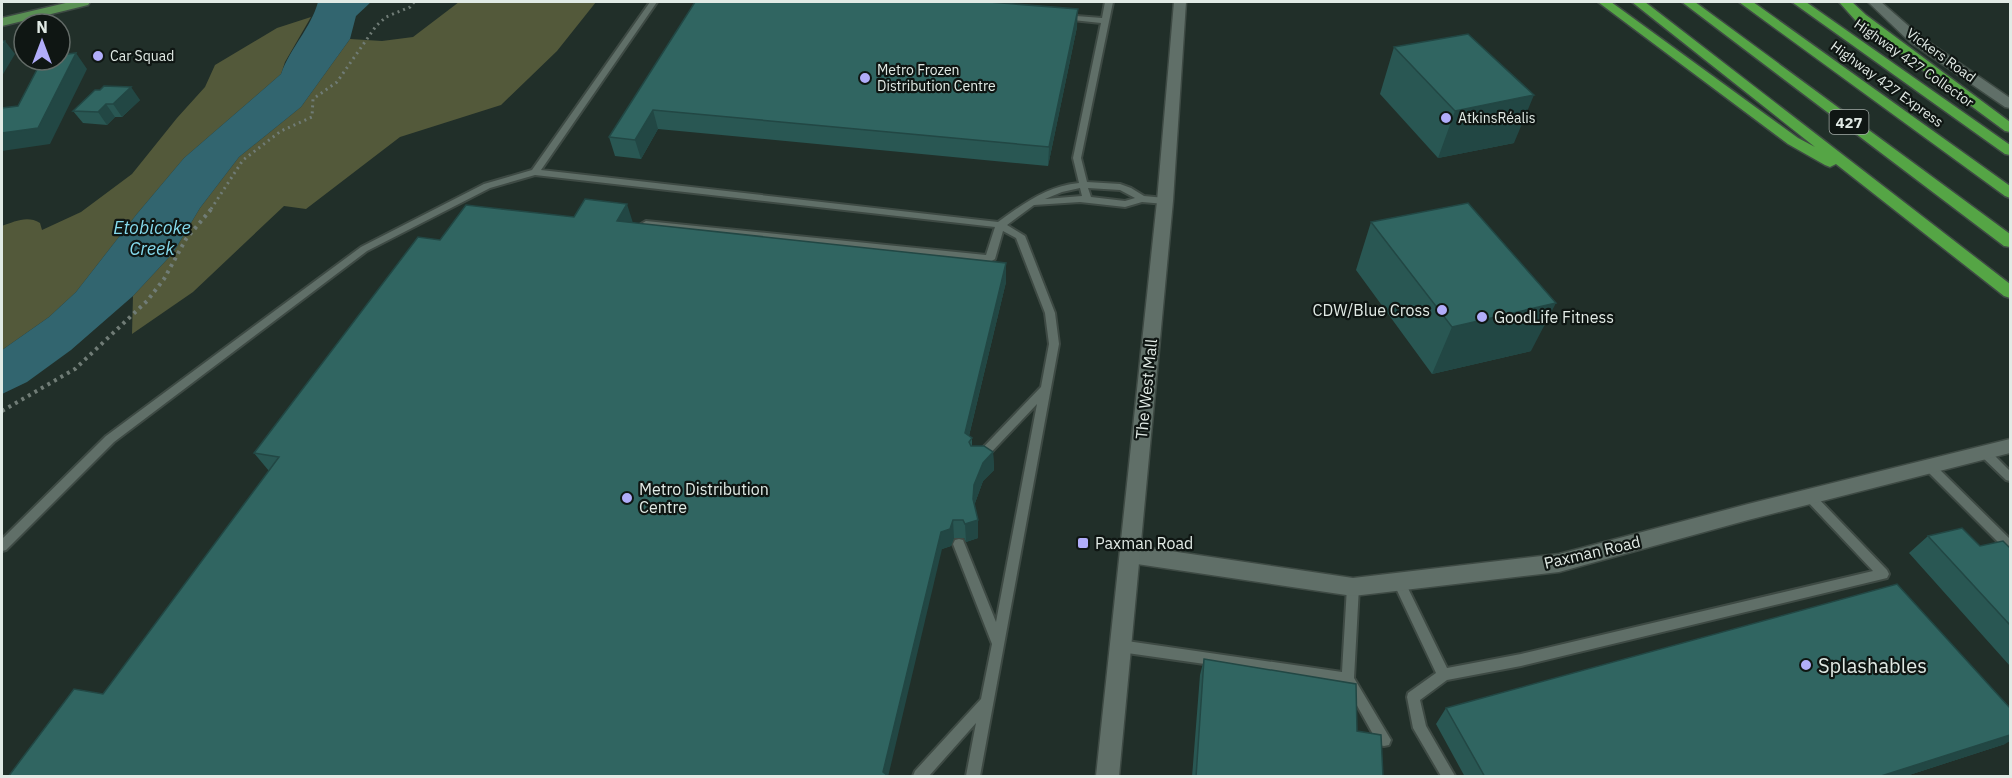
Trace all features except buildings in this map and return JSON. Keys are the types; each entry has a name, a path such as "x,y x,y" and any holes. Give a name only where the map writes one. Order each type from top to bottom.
{"highway":[{"path":"1604,2 1792,141 1881,190"},
{"name":"427","path":"1638,2 2010,292"},
{"name":"427","path":"1688,2 2010,242"},
{"name":"Highway 427 Express","path":"1745,2 2010,193"},
{"name":"Highway 427 Collector","path":"1798,2 2010,151"},
{"path":"1845,2 1861,18 2010,128"}],"main road":[{"path":"2,22 84,2"},
{"name":"The West Mall","path":"1107,777 1165,201 1180,2"},
{"name":"Vickers Road","path":"1874,2 1916,39 2010,104"},
{"name":"Paxman Road","path":"1130,554 1353,587 1559,563 2010,446"}],"lane":[{"path":"535,172 652,2"},
{"path":"1087,200 1077,158 1109,2"},
{"path":"1050,16 1105,21"},
{"path":"2,546 110,439 364,249 487,186 535,172 1000,225 1020,236 1050,313 1054,344 1048,386 973,777"},
{"path":"646,224 990,259 1000,225 1030,203 1055,189 1083,184 1128,187 1142,198"},
{"path":"1030,203 1087,200 1125,204 1142,198 1165,201"},
{"path":"978,460 1048,386"},
{"path":"1985,453 2010,477"},
{"path":"1930,467 2010,546"},
{"path":"1448,777 1420,729 1413,697 1444,675 1887,579 1809,497"},
{"path":"959,544 998,645"},
{"path":"1399,582 1444,675"},
{"path":"1353,587 1348,679 1384,740"},
{"path":"1120,646 1348,679"},
{"path":"920,777 986,703"}],"path":[{"path":"2,411 75,369 147,301 164,279 186,238 216,203 243,160 280,131 312,117 313,99 337,82 376,26 386,17 410,7 414,2"}],"green space":[{"path":"459,2 596,2 557,51 501,105 400,137 306,209 284,206 193,292 132,334 133,296 173,253 200,208 239,157 301,107 350,39 382,41 413,37"},
{"path":"311,17 285,62 281,74 184,158 76,292 49,317 2,350 2,226 21,220 30,220 40,223 42,230 81,212 132,174 205,87 215,65 277,28"}],"water":[{"name":"Etobicoke Creek","path":"318,2 371,2 356,16 350,39 301,107 239,157 200,208 173,253 133,296 71,350 27,382 2,394 2,350 49,317 76,292 184,158 281,74 311,21"}],"place":[{"name":"Car Squad","path":"98,56"},
{"name":"Metro Frozen Distribution Centre","path":"865,78"},
{"name":"AtkinsRéalis","path":"1446,118"},
{"name":"CDW/Blue Cross","path":"1442,310"},
{"name":"GoodLife Fitness","path":"1482,317"},
{"name":"Metro Distribution Centre","path":"627,498"},
{"name":"Paxman Road","path":"1083,543"},
{"name":"Splashables","path":"1806,665"}]}
